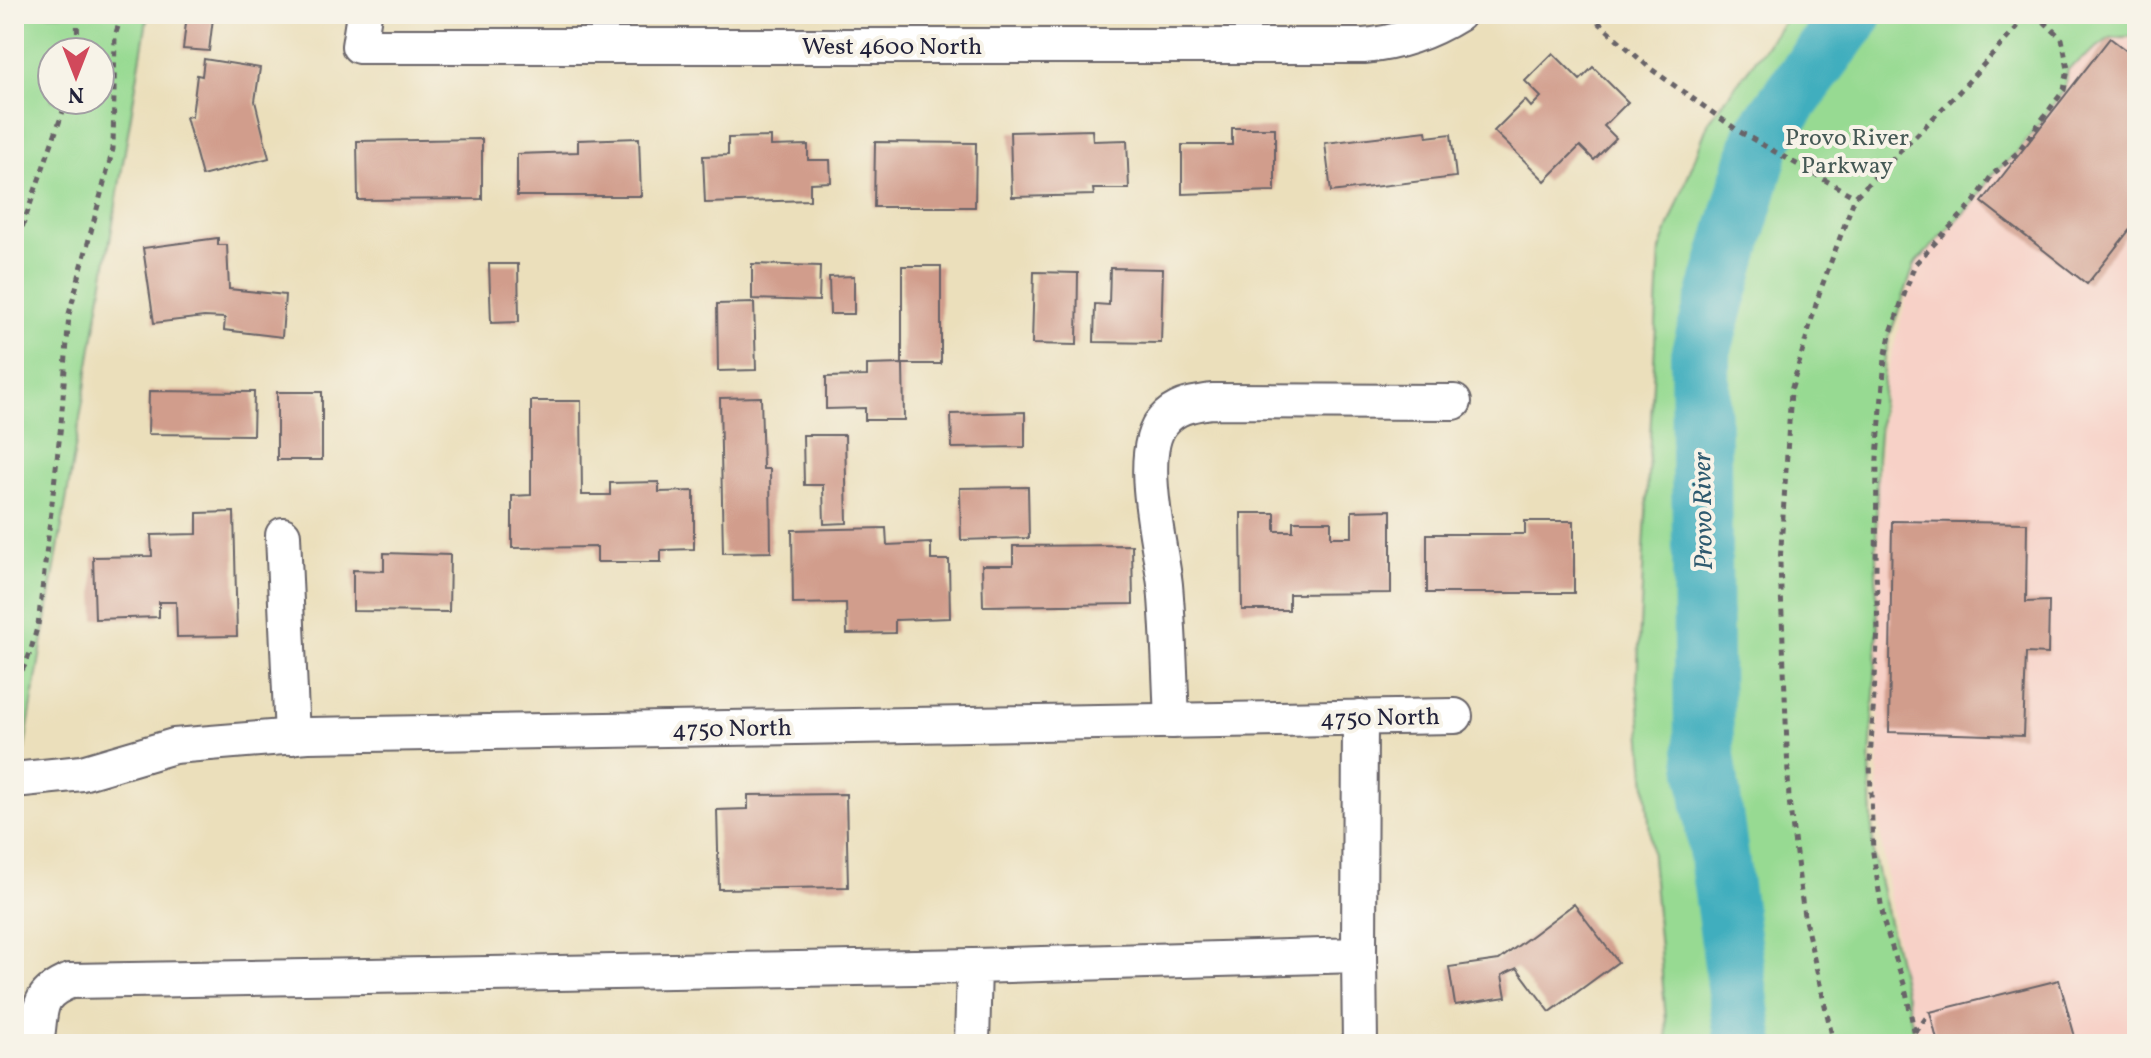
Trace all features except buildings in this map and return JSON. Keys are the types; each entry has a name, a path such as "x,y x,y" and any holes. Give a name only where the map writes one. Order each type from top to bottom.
{"street":[{"name":"West 4600 North","path":"361,30 1364,46 1386,44 1423,32 1458,14"},
{"path":"1172,721 1165,582 1150,491 1153,448 1161,423 1183,405 1212,401 1454,402"},
{"path":"283,535 292,737"},
{"name":"4750 North","path":"14,780 82,773 174,746 292,737 1455,716"},
{"path":"1360,717 1360,1044"},
{"path":"37,1039 43,999 53,988 70,981 974,966 1359,955"},
{"path":"972,1044 974,966"}],"path":[{"path":"77,14 78,36"},
{"path":"14,679 20,674 29,654 38,625 61,424 69,314 113,149 115,36 122,14"},
{"path":"1589,14 1651,69 1740,132 1855,197"},
{"path":"1834,1044 1804,916 1789,800 1780,563 1791,391 1819,294 1855,197 1957,94 2029,14"},
{"path":"1915,1044 1905,987 1884,923 1873,853 1870,762 1878,628 1877,458 1885,358 1915,264 1974,202 1992,175 2017,153 2064,90 2068,69 2062,39 2036,14"},
{"path":"14,262 19,236 61,116"},
{"path":"1914,1035 1930,1012"}],"shaded area":[{"path":"2137,32 2137,1044 1920,1044 1902,979 1878,819 1878,484 1885,381 1915,264 1974,202 1992,175 2017,153 2068,69 2110,38"}],"green space":[{"path":"14,14 148,14 14,811"},
{"name":"Provo River Parkway","path":"1790,14 2137,14 2137,36 2110,38 2068,69 2064,90 2017,153 1992,175 1974,202 1915,264 1885,358 1877,458 1878,628 1870,762 1873,853 1917,1044 1668,1044 1637,682 1660,250 1709,121"}],"waterway":[{"name":"Provo River","path":"1745,1044 1704,748 1700,355 1763,136 1853,14"}]}
